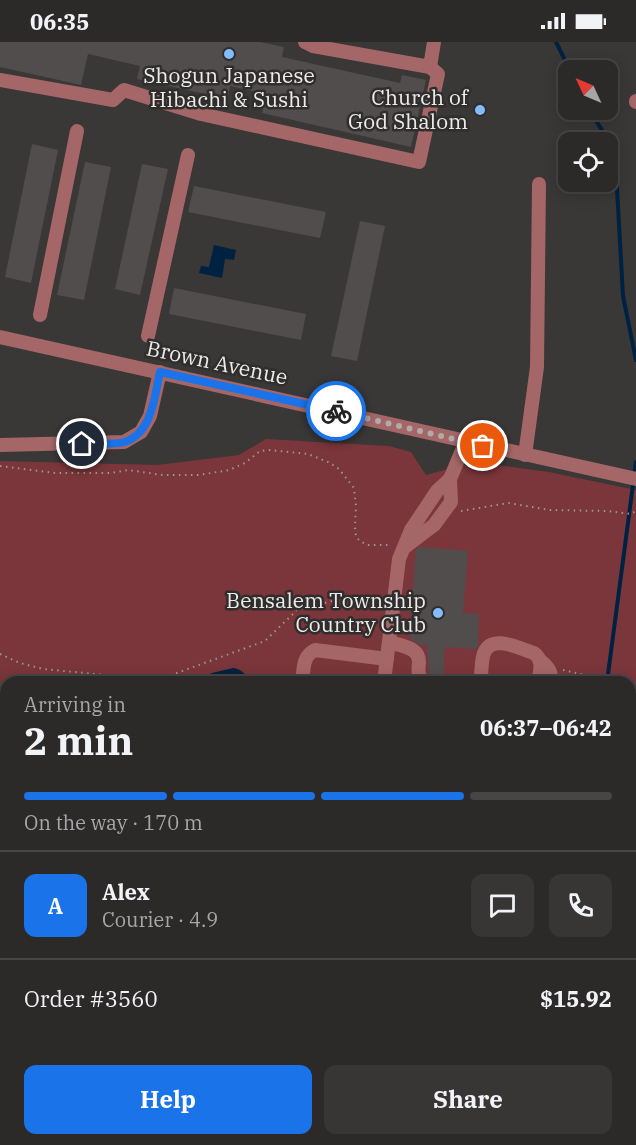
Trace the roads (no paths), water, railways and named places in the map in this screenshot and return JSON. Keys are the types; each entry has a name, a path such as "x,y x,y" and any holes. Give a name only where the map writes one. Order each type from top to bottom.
{"street":[{"path":"0,80 113,100 124,90 201,114 419,162 438,74 430,67 313,46 305,42"},
{"path":"430,67 434,42"},
{"path":"40,315 77,131"},
{"path":"148,336 188,154"},
{"path":"525,454 537,367 539,184"},
{"name":"Brown Avenue","path":"0,337 632,478"},
{"path":"0,445 124,442 141,432 150,416 160,372"},
{"path":"385,676 399,559 411,530 437,491 450,479 466,441"},
{"path":"405,547 434,525 451,502 450,479"},
{"path":"389,642 417,653 420,676"},
{"path":"481,676 484,652 490,645 498,642 534,653 549,668 553,676"},
{"path":"303,676 305,659 308,653 315,650 387,658"},
{"path":"539,676 541,661"}],"water":[{"path":"214,245 236,250 234,260 225,259 222,278 199,273 201,266 209,267"},
{"path":"233,668 239,669 245,676 205,676"}],"waterway":[{"path":"556,42 565,60"},
{"path":"596,120 615,153 623,296 636,360"},
{"path":"608,676 636,462"}],"place":[{"name":"Shogun Japanese Hibachi & Sushi","path":"229,54"},
{"name":"Church of God Shalom","path":"480,110"},
{"name":"Bensalem Township Country Club","path":"438,613"}]}
